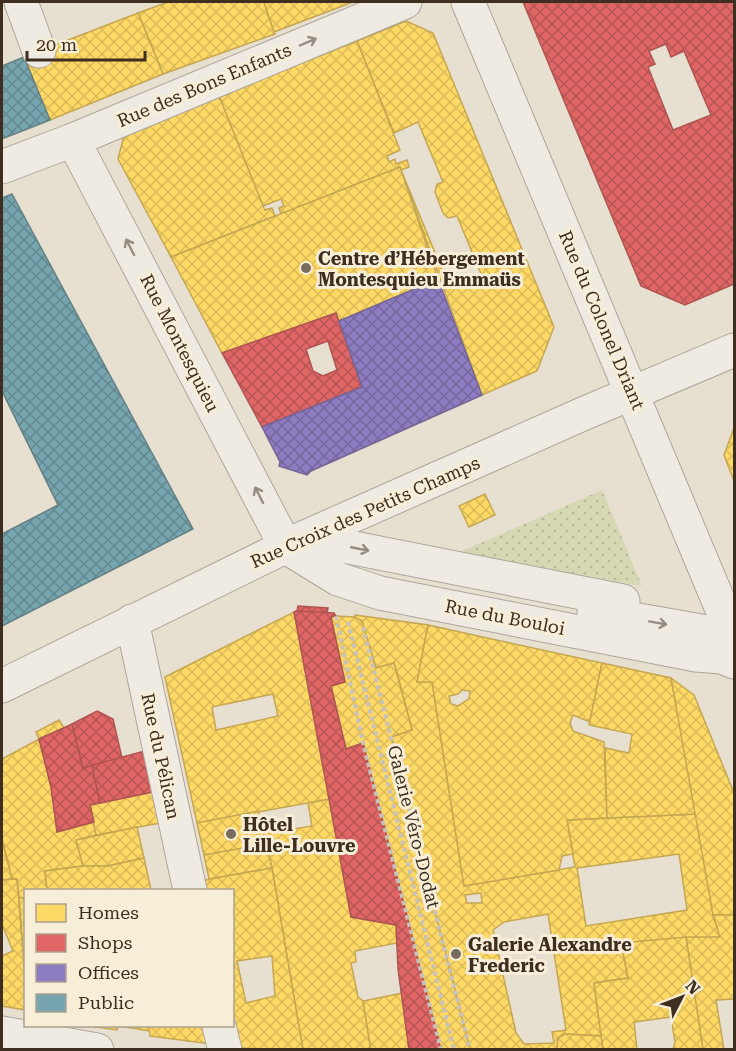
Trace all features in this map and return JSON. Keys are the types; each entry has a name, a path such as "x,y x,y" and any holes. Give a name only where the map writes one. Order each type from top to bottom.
{"street":[{"path":"21,2 39,51"},
{"name":"Rue des Bons Enfants","path":"2,167 73,140 405,2"},
{"name":"Rue du Colonel Driant","path":"468,2 734,637"},
{"name":"Rue Montesquieu","path":"73,140 294,542"},
{"name":"Rue Croix des Petits Champs","path":"2,686 294,542 735,350"},
{"path":"294,542 623,601"},
{"name":"Rue du Bouloi","path":"294,542 338,579 380,593 696,655 722,657 735,662"},
{"path":"497,595 734,637"},
{"name":"Rue du Pélican","path":"132,621 190,889"},
{"path":"219,1027 225,1050"},
{"path":"2,1033 97,1050"}],"path":[{"name":"Galerie Véro-Dodat","path":"441,1050 363,743 336,616 347,617 454,1050"},
{"path":"347,617 355,617"},
{"name":"Galerie Véro-Dodat","path":"362,621 470,1050"}],"green space":[{"path":"602,490 642,586 460,552"}],"building: Homes":[{"path":"168,2 264,2 275,34 163,74 138,13"},
{"path":"264,2 353,2 274,32"},
{"path":"138,13 163,74 50,120 24,57"},
{"path":"406,21 433,33 554,327 537,371 482,395 401,170 450,289 482,276 457,216 448,218 443,213 435,192 437,184 443,182 418,122 394,133 357,41"},
{"path":"357,41 400,150 387,156 389,162 395,159 396,164 407,160 409,167 401,170 400,167 281,214 279,208 284,206 281,199 263,206 219,96"},
{"path":"219,96 263,206 265,210 272,208 275,216 171,257 118,159 125,132"},
{"name":"Centre d’Hébergement Montesquieu Emmaüs","path":"400,167 438,279 339,321 336,313 222,353 171,257"},
{"path":"734,428 734,481 724,455"},
{"path":"485,494 495,515 469,527 459,506"},
{"path":"294,612 330,799 197,823 165,677","holes":["273,694 278,716 216,730 212,707"]},
{"path":"355,615 428,625 417,682 432,682 464,886 575,867 567,820 697,814 713,915 720,937 621,943 628,978 594,983 601,1036 565,1034 558,1038 557,1050 470,1050 391,737 412,730 398,676 394,663 376,668 362,621 355,619","holes":["679,854 687,910 586,926 577,868","481,893 482,903 467,903 465,895","548,914 566,1030 552,1032 554,1043 524,1044 516,1033 493,930 504,922"]},
{"path":"331,617 355,617 362,621 376,668 394,663 412,730 391,737 470,1050 441,1050 363,743 346,749 331,686 345,682"},
{"path":"428,625 602,663 590,722 573,715 570,723 573,731 604,742 607,818 567,820 573,854 562,856 559,870 464,886 432,682 417,682","holes":["462,690 470,691 469,699 458,706 451,704 449,696 458,694"]},
{"path":"602,663 671,678 697,814 607,818 605,748 629,753 632,734 589,725"},
{"path":"671,678 694,695 734,793 734,915 713,915"},
{"path":"59,720 64,728 39,739 36,732"},
{"path":"39,739 51,787 57,832 94,822 96,835 76,840 83,866 45,871 47,889 24,889 24,898 19,898 17,879 12,879 2,839 2,759"},
{"path":"158,791 166,822 96,835 90,805"},
{"path":"330,799 351,917 396,925 397,943 355,951 356,962 351,963 358,997 363,1001 371,1050 303,1050 272,868 261,828 277,826 281,831 312,826 308,803"},
{"name":"Hôtel Lille-Louvre","path":"258,811 266,844 204,855 197,823"},
{"path":"137,827 144,858 108,866 83,866 76,840"},
{"path":"2,840 12,879 2,880"},
{"path":"266,844 272,868 209,879 204,855"},
{"path":"144,858 151,889 47,889 45,871 83,866 108,866"},
{"path":"272,868 303,1050 236,1048 232,1027 234,1027 234,889 201,889 199,881","holes":["272,956 275,996 246,1003 237,961"]},
{"path":"17,879 24,965 24,1010 2,1006 2,956 13,951 2,924 2,880"},
{"path":"19,898 24,898 24,963"},
{"path":"713,915 734,915 734,999 716,1000 724,1050 703,1050 686,937 720,937"},
{"path":"686,937 703,1050 673,1050 675,1042 671,1017 634,1022 637,1050 603,1050 594,983 628,978 621,943"},
{"path":"403,993 409,1050 371,1050 363,1001"},
{"path":"96,1027 117,1027 117,1030"},
{"path":"124,1027 149,1027 150,1031"},
{"path":"149,1027 209,1027 211,1044 150,1036"},
{"path":"565,1034 601,1036 603,1050 557,1050 558,1038"}],"building: Shops":[{"path":"523,2 734,2 734,284 685,305 641,286","holes":["666,44 671,57 684,51 711,115 673,130 648,67 655,64 649,51"]},
{"path":"336,313 362,387 262,427 222,353","holes":["328,341 337,370 323,376 313,371 306,349"]},
{"path":"298,606 328,608 327,614 297,611"},
{"path":"294,612 334,613 336,616 331,617 345,682 331,686 346,749 363,743 441,1050 409,1050 398,969 396,925 351,917"},
{"path":"97,711 113,719 122,758 83,769 72,724"},
{"path":"72,724 83,769 92,765 100,803 90,805 94,822 57,832 51,787 39,739"},
{"path":"149,750 158,791 100,803 92,765"}],"building: Offices":[{"path":"438,279 482,395 311,471 307,475 279,466 280,462 262,427 362,387 339,321"}],"building: Public":[{"path":"24,57 50,120 2,139 2,66"},
{"path":"12,194 193,529 2,626 2,534 58,505 2,391 2,198"}],"place":[{"name":"Centre d’Hébergement Montesquieu Emmaüs","path":"306,268"},
{"name":"Hôtel Lille-Louvre","path":"231,834"},
{"name":"Galerie Alexandre Frederic","path":"456,954"}]}
